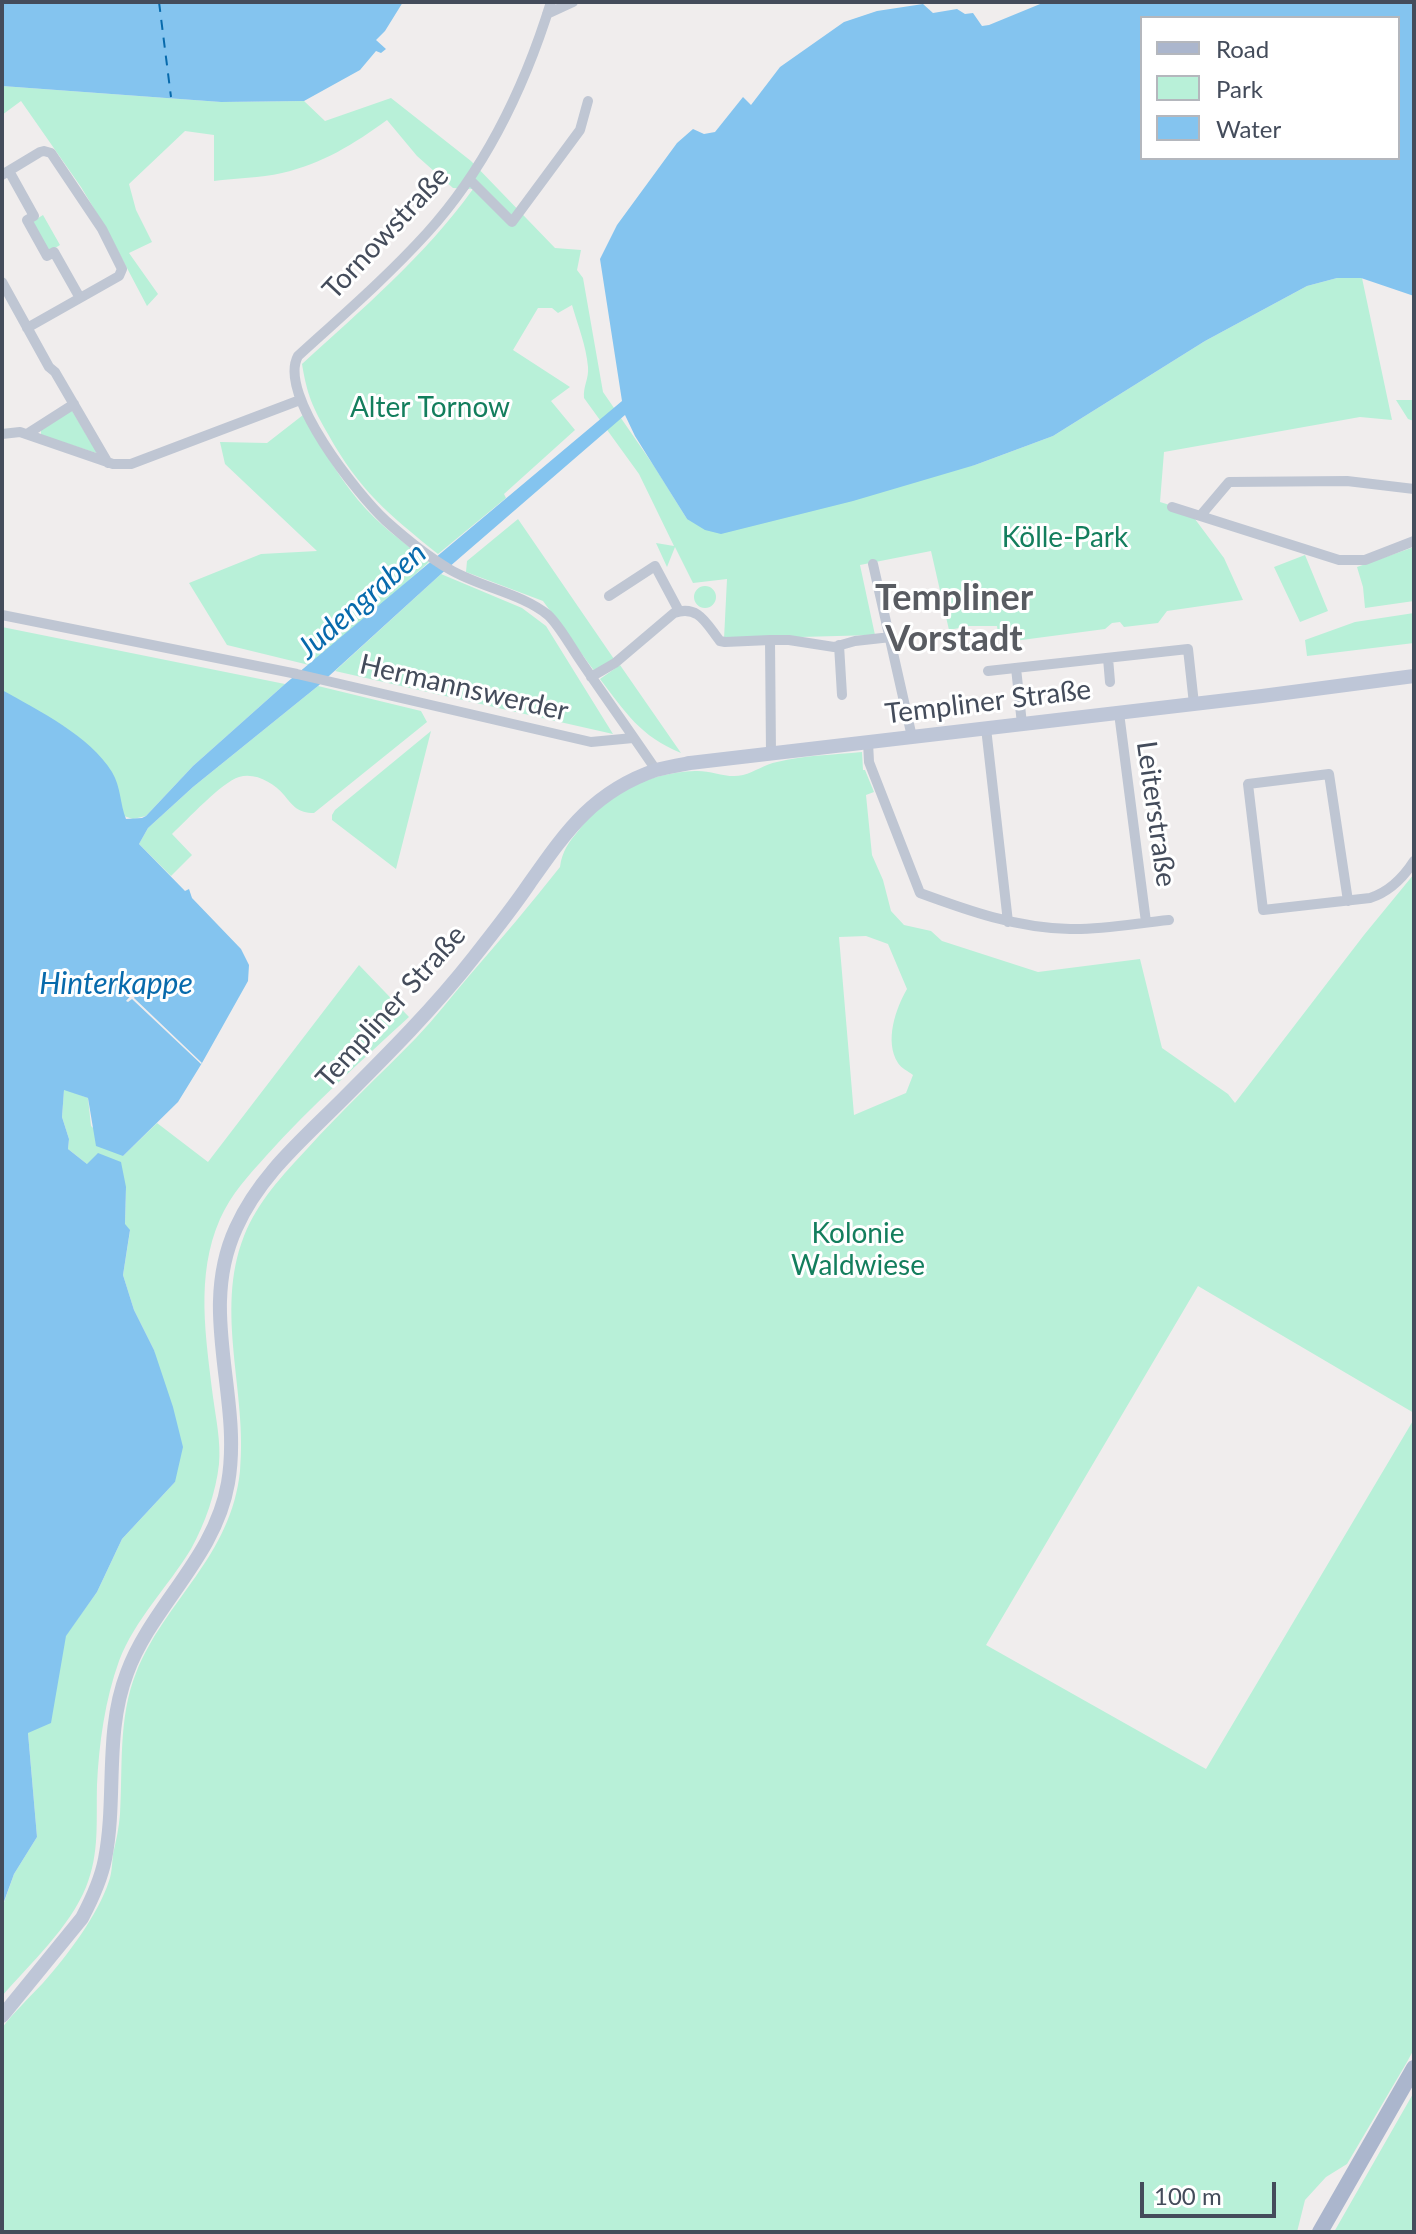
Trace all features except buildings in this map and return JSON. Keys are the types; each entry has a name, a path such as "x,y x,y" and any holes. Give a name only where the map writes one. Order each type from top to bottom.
{"main road":[{"path":"1320,2232 1414,2068"}],"street":[{"name":"Tornowstraße","path":"300,400 293,367 298,356 420,240 469,179 497,135 515,100 551,2"},
{"path":"547,14 573,2"},
{"path":"469,179 512,222 580,130 588,101"},
{"path":"27,328 119,276 122,272 102,229 51,153 40,152 5,173 34,216 27,220 47,256 54,252 80,298"},
{"path":"2,282 108,463"},
{"path":"2,434 20,432 108,463 125,465 300,400 329,449 386,521 448,569 549,616 656,770"},
{"path":"27,434 74,404"},
{"path":"1201,515 1229,482 1347,481 1414,489"},
{"path":"1172,507 1339,560 1365,560 1414,541"},
{"path":"873,564 912,737"},
{"path":"609,596 655,566 679,611"},
{"path":"591,677 615,663 679,611 700,615 720,641 725,642 789,640 828,646 891,637"},
{"name":"Hermannswerder","path":"2,615 297,674 591,742 633,738"},
{"path":"770,640 771,754"},
{"path":"839,645 842,695"},
{"path":"988,671 1188,649 1194,704"},
{"path":"1108,658 1110,682"},
{"path":"1016,668 1022,724"},
{"name":"Templiner Straße","path":"2,2016 82,1918 91,1900 105,1858 115,1723 127,1671 201,1552 224,1498 231,1459 219,1289 235,1230 268,1174 411,1031 474,958 572,825 620,786 656,770 690,763 1414,676"},
{"name":"Leiterstraße","path":"1119,713 1146,922"},
{"path":"986,728 1008,922"},
{"name":"Leiterstraße","path":"868,742 869,762 920,893 972,912 1038,927 1073,929 1169,920"},
{"path":"1348,901 1329,774 1248,784 1263,910 1348,901 1370,898 1386,891 1414,861"}],"green space":[{"name":"Kölle-Park","path":"2,86 221,102 304,101 325,121 391,98 471,161 555,248 581,250 577,270 583,278 603,392 687,519 975,465 1053,436 1205,341 1307,286 1337,278 1362,278 1392,420 1360,417 1164,452 1160,502 1189,511 1224,558 1243,600 1167,611 1158,623 1124,627 1120,622 1112,623 1105,629 1014,641 1014,633 998,634 997,626 949,630 931,551 860,565 875,635 724,639 727,579 693,583 675,547 667,567 656,543 674,546 639,474 584,398 587,359 572,305 558,313 552,308 538,308 513,350 570,387 551,401 575,430 504,494 506,498 438,554 376,500 351,471 311,401 302,364 414,259 473,189 453,188 417,156 387,120 350,145 297,169 274,175 214,181 214,135 185,131 129,184 136,210 152,242 129,253 158,294 147,306 81,187 21,101 2,115"},
{"path":"43,215 60,245 47,253 30,223"},
{"path":"1396,400 1414,400 1414,421 1408,419"},
{"path":"71,409 96,453 41,435 41,430"},
{"path":"303,415 335,469 358,500 429,562 309,665 227,645 189,583 261,554 317,551 225,464 220,442 267,443"},
{"path":"518,519 614,659 595,672 543,601 466,572 467,561"},
{"path":"1414,547 1414,601 1365,608 1357,567"},
{"path":"1305,555 1328,611 1300,622 1274,567"},
{"path":"441,574 522,608 546,626 613,734 335,671"},
{"path":"705,586 713,589 716,597 713,605 705,608 697,605 694,597 697,589"},
{"path":"1414,613 1414,643 1307,656 1305,640 1355,622"},
{"path":"2,627 285,684 193,766 146,816 133,819 124,816 2,714"},
{"path":"620,665 681,753 644,731 600,679"},
{"path":"318,686 421,711 427,722 314,813 296,808 264,780 245,776 232,780 172,834 192,855 171,876 139,844 148,828 193,787"},
{"path":"431,731 396,869 332,820 332,815"},
{"name":"Kolonie Waldwiese","path":"862,752 863,770 874,792 866,795 872,855 891,911 904,925 931,931 942,941 1038,972 1140,959 1162,1048 1228,1094 1235,1103 1414,874 1414,1413 1198,1286 986,1645 1206,1769 1414,1419 1414,2049 1407,2062 1347,2164 1326,2177 1305,2200 1297,2232 2,2232 2,2028 72,1948 104,1894 111,1875 119,1824 124,1725 130,1690 148,1647 211,1553 234,1501 240,1471 241,1442 232,1294 244,1236 256,1211 334,1120 437,1015 560,867 569,843 602,805 630,787 661,776 695,771 737,776 787,760","holes":["866,936 888,944 907,989 896,1015 892,1045 898,1063 913,1075 906,1093 854,1115 839,937"]},
{"path":"359,965 409,1017 283,1138 241,1185 220,1219 207,1263 204,1307 219,1447 213,1497 191,1549 134,1631 114,1676 101,1738 95,1849 86,1887 60,1931 2,1996 2,1908 14,1874 37,1837 28,1733 66,1635 97,1592 122,1539 175,1482 154,1350 134,1310 123,1275 130,1231 125,1225 126,1187 68,1149 69,1139 62,1117 64,1089 88,1098 91,1126 123,1156 157,1123 208,1162"},
{"path":"1414,2092 1414,2232 1334,2232"}],"water":[{"path":"2,2 403,2 376,40 386,49 381,53 376,51 360,70 304,101 221,102 2,86"},
{"name":"Hinterkappe","path":"1045,2 1414,2 1414,296 1361,278 1337,278 1307,286 1205,341 1053,436 975,465 853,501 721,534 705,530 687,519 625,415 441,574 318,686 193,787 148,828 139,844 185,891 189,889 192,898 241,949 249,965 248,981 178,1102 123,1156 96,1146 88,1098 64,1090 62,1117 69,1139 68,1149 87,1164 98,1153 121,1162 126,1187 125,1224 130,1230 123,1275 134,1310 154,1350 183,1447 175,1482 122,1539 97,1592 66,1636 51,1723 28,1733 37,1837 14,1874 2,1907 2,690 62,725 91,747 115,778 126,819 146,816 193,766 285,684 622,401 600,259 617,225 677,143 693,129 704,134 715,132 743,97 751,105 780,67 844,22 877,11 923,4 933,13 957,9 965,14 973,13 982,26"}],"pier":[{"path":"134,992 134,998 201,1064 132,999 126,1001"}],"ferry route":[{"path":"159,2 171,97"}],"district":[{"name":"Templiner Vorstadt","path":"954,618"}],"park label":[{"name":"Alter Tornow","path":"430,408"}],"water label":[{"name":"Judengraben","path":"362,601"}]}
